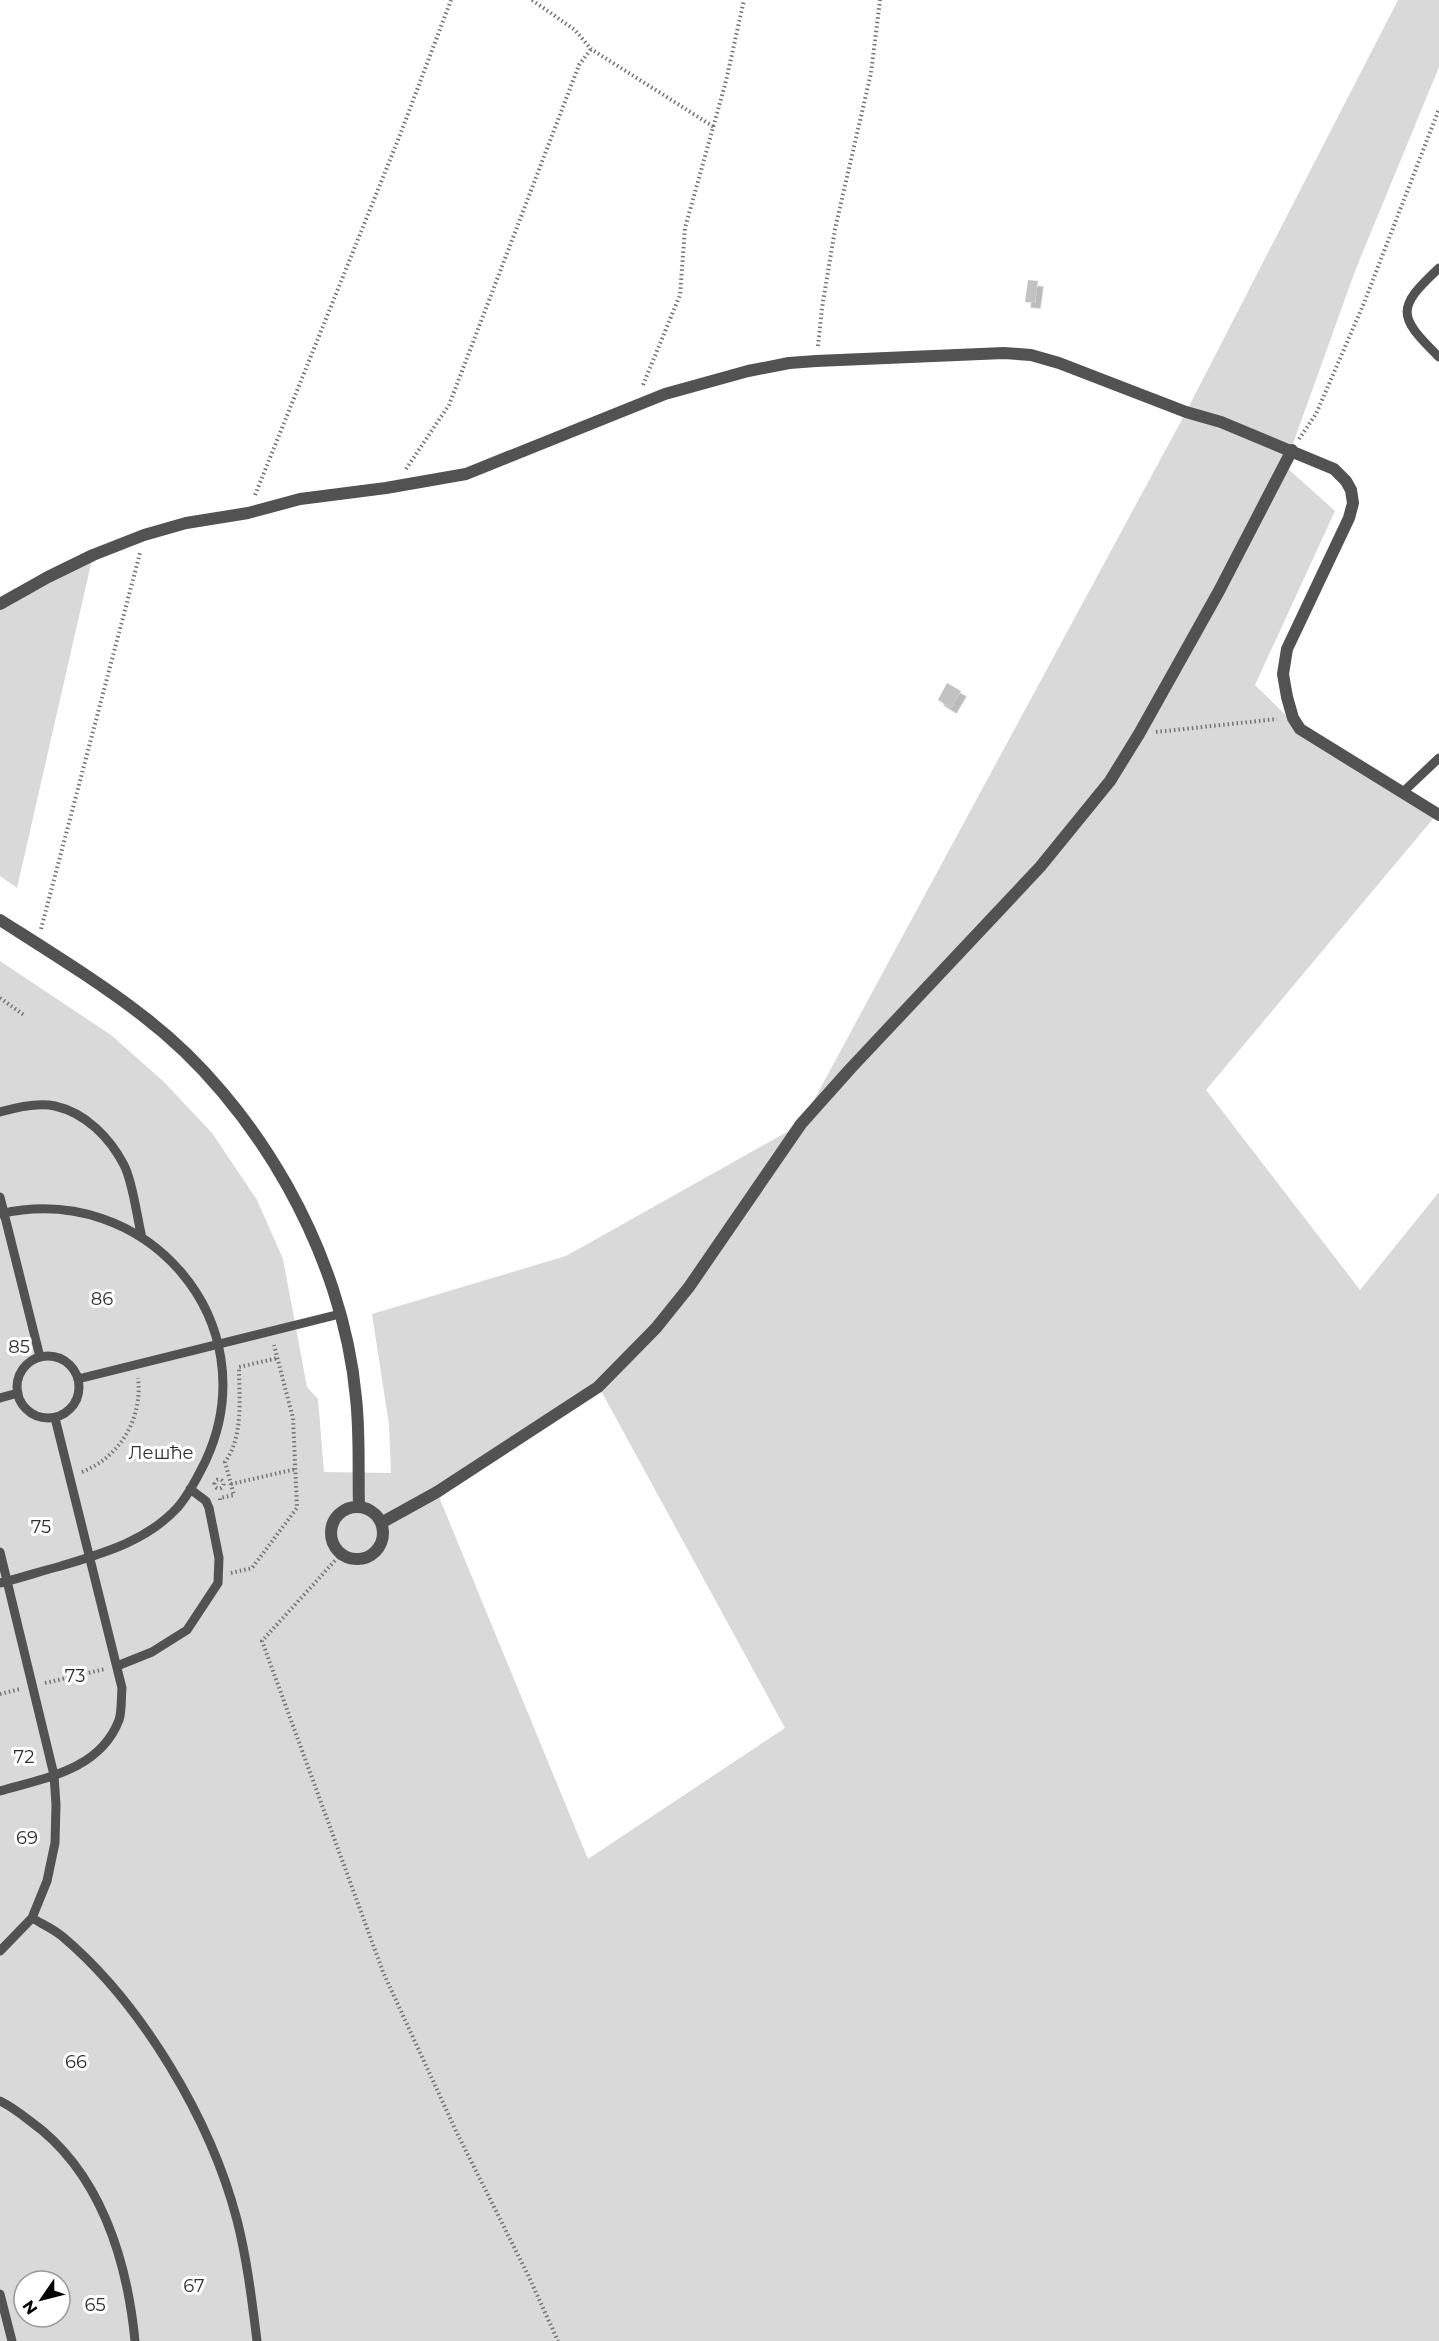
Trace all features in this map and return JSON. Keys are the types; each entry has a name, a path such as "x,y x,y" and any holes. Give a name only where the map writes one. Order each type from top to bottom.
{"street":[{"path":"0,604 93,555 144,535 186,523 248,513 300,499 394,487 466,474 665,394 748,371 789,363 816,361 1004,353 1031,355 1059,363 1292,450 1334,469 1346,480 1351,490 1353,503 1349,518 1287,649 1283,674 1293,718 1300,729 1439,815"},
{"path":"381,1523 437,1492 598,1387 656,1328 689,1287 801,1124 1040,867 1110,781 1219,591 1292,450"},
{"path":"0,920 144,1016 196,1064 265,1146 288,1184 310,1231 340,1314 356,1398 359,1507"},
{"path":"359,1507 375,1514 381,1523 384,1530 381,1545 370,1556 356,1560 341,1554 331,1538 334,1520 349,1508 359,1507"}],"lane":[{"path":"1439,268 1412,296 1406,313 1413,330 1439,357"},
{"path":"1402,793 1439,758"},
{"path":"0,1112 20,1106 54,1105 85,1118 109,1141 125,1167 141,1238"},
{"path":"0,1197 2,1214 40,1358"},
{"path":"2,1214 39,1209 80,1212 129,1228 164,1255 192,1285 210,1319 219,1344 223,1367 223,1399 216,1438 197,1479 177,1507 151,1530 125,1546 4,1582"},
{"path":"78,1379 340,1314"},
{"path":"50,1356 63,1360 70,1365 78,1379 79,1391 76,1401 71,1409 55,1418 37,1416 29,1411 22,1404 18,1393 19,1377 24,1369 40,1358 50,1356"},
{"path":"0,1398 18,1393"},
{"path":"0,1791 54,1775 92,1758 107,1744 120,1718 122,1688 55,1418"},
{"path":"117,1666 152,1652 187,1630 218,1583 219,1558 209,1508 206,1501 190,1489"},
{"path":"0,1552 4,1582 54,1775 56,1805 55,1843 47,1881 32,1918 0,1951"},
{"path":"32,1918 62,1936 99,1973 127,2004 178,2079 218,2164 237,2219 257,2341"},
{"path":"0,2101 41,2129 67,2153 106,2216 119,2252 135,2341"},
{"path":"0,2294 12,2341"}],"path":[{"path":"248,513 451,0"},
{"path":"532,0 575,30 591,49 698,114 714,127"},
{"path":"635,405 680,295 685,228 714,127 744,0"},
{"path":"816,361 835,229 871,74 880,0"},
{"path":"394,487 449,405 579,65 591,49"},
{"path":"1292,450 1316,414 1364,303 1439,109"},
{"path":"37,944 144,535"},
{"path":"1139,734 1258,719 1293,718"},
{"path":"0,998 24,1015"},
{"path":"219,1575 252,1568 297,1508 293,1418 271,1332"},
{"path":"224,1483 220,1488 221,1498 234,1495 225,1462 233,1451 240,1420 239,1367 278,1358"},
{"path":"70,1477 91,1468 111,1454 125,1436 139,1398 136,1365"},
{"path":"220,1488 215,1486 215,1481 220,1479 224,1483 231,1483 296,1469"},
{"path":"341,1554 262,1641 383,1972 456,2131 528,2275 558,2341"},
{"path":"0,1694 117,1666"}],"green space":[{"path":"1398,0 1439,0 1439,67 1355,271 1285,466 1335,511 1255,685 1300,729 1437,814 1206,1090 1360,1290 1439,1192 1439,2341 0,2341 0,961 111,1035 163,1081 212,1133 257,1200 283,1259 307,1387 318,1399 324,1472 391,1473 389,1425 372,1314 566,1256 801,1124 1186,412","holes":["599,1387 785,1728 588,1859 437,1492"]},
{"path":"93,555 17,888 0,876 0,604"}],"building":[{"path":"1028,280 1038,281 1035,303 1025,302"},
{"path":"947,683 961,691 951,708 938,700"}],"park label":[{"name":"86","path":"102,1299"},
{"name":"85","path":"19,1347"},
{"name":"Лешће","path":"161,1453"},
{"name":"75","path":"41,1527"},
{"name":"73","path":"75,1676"},
{"name":"72","path":"24,1757"},
{"name":"69","path":"27,1838"},
{"name":"66","path":"76,2062"},
{"name":"67","path":"194,2286"},
{"name":"65","path":"95,2305"}]}
